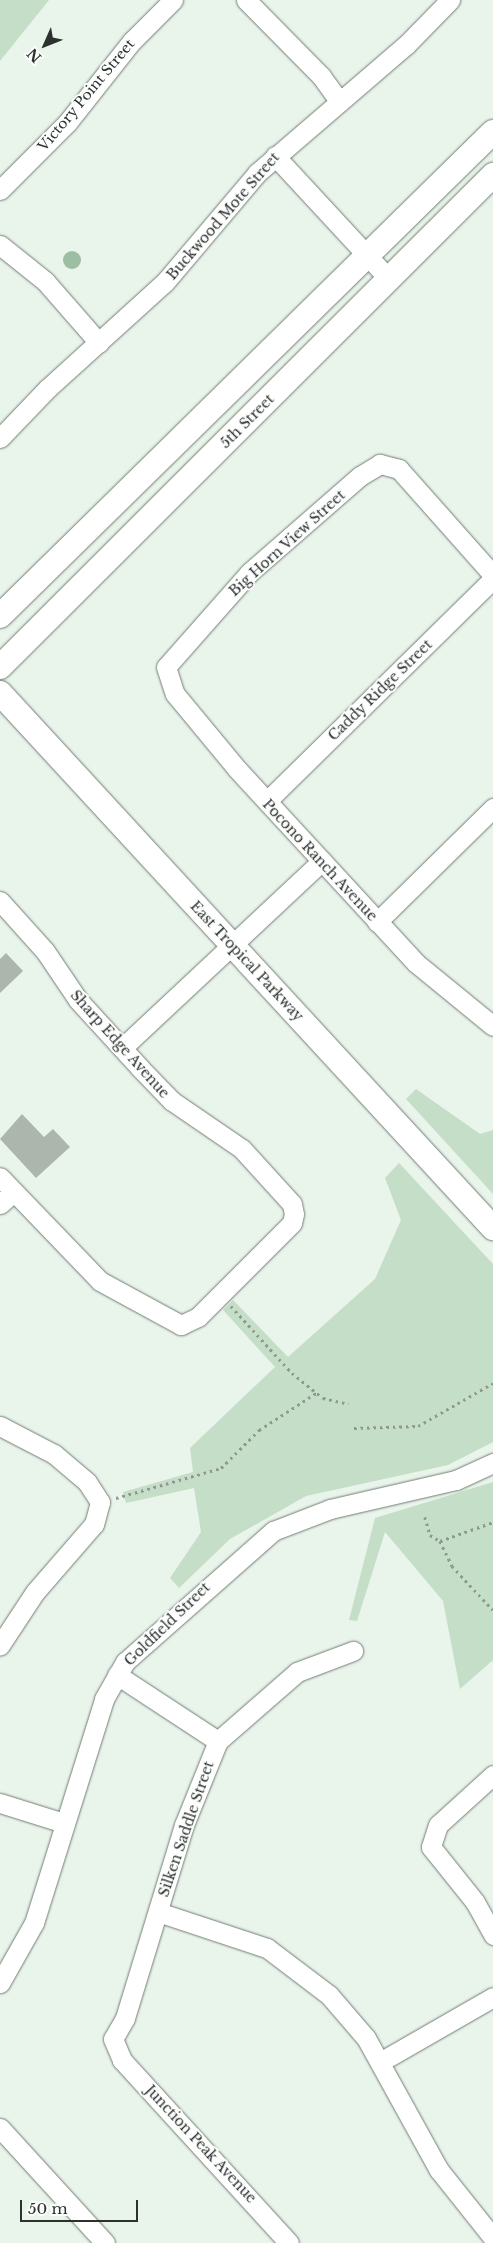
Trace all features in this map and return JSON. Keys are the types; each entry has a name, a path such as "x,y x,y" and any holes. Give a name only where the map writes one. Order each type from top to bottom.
{"main road":[{"path":"0,616 369,256 493,132"},
{"name":"5th Street","path":"0,667 493,175"},
{"name":"East Tropical Parkway","path":"0,693 493,1228"}],"street":[{"name":"Victory Point Street","path":"0,190 67,123 132,41 172,0"},
{"path":"246,0 321,76 338,101"},
{"name":"Buckwood Mote Street","path":"0,438 186,261 275,156 406,45 450,0"},
{"path":"275,156 389,279"},
{"path":"0,244 45,281 99,343"},
{"name":"Big Horn View Street","path":"167,676 170,659 249,573 360,476 380,464 399,470 493,575"},
{"name":"Caddy Ridge Street","path":"266,801 493,580"},
{"name":"Pocono Ranch Avenue","path":"167,676 204,732 377,922 416,963 493,1026"},
{"path":"377,922 493,808"},
{"path":"122,1048 322,861"},
{"name":"Sharp Edge Avenue","path":"0,900 122,1048 172,1101 242,1149 292,1204 294,1214 292,1223 219,1292"},
{"path":"0,1177 100,1281 181,1325 190,1324 219,1292"},
{"path":"0,1204 14,1192"},
{"path":"0,1426 54,1454 98,1493 100,1502 94,1524 41,1584 3,1633"},
{"name":"Goldfield Street","path":"0,1983 34,1923 104,1699 117,1675 142,1644 274,1531 330,1509 456,1480 493,1463"},
{"name":"Silken Saddle Street","path":"114,2045 158,1912 184,1825 218,1741 297,1672 353,1652"},
{"path":"117,1675 218,1741"},
{"path":"493,1775 438,1825 431,1842 433,1854 475,1902 493,1935"},
{"path":"0,1803 64,1823"},
{"path":"158,1912 219,1929 279,1956 329,1995 380,2062 439,2170 493,2238"},
{"path":"380,2062 493,1997"},
{"name":"Junction Peak Avenue","path":"114,2045 122,2060 289,2243"},
{"path":"0,2128 105,2243"}],"path":[{"path":"219,1292 316,1393 348,1404"},
{"path":"354,1428 418,1426 493,1383"},
{"path":"100,1502 203,1477 221,1468 259,1430 316,1393"},
{"path":"425,1517 430,1535 440,1541 452,1566 493,1610"},
{"path":"440,1541 493,1522"}],"shaded area":[{"path":"0,0 49,0 0,61"},
{"path":"72,251 78,254 81,260 78,266 72,269 66,266 63,260 66,254"},
{"path":"416,1089 480,1134 493,1130 493,1194 406,1099"},
{"path":"399,1163 493,1264 493,1442 448,1465 306,1496 230,1539 179,1588 170,1578 201,1532 194,1488 126,1503 123,1492 193,1472 190,1448 275,1367 223,1310 233,1300 288,1357 375,1279 401,1220 385,1178"},
{"path":"493,1482 493,1660 460,1689 443,1601 385,1532 357,1621 349,1620 375,1518"}],"building":[{"path":"6,953 23,971 0,993 0,959"},
{"path":"22,1114 44,1137 53,1129 70,1147 36,1178 0,1139"}]}
